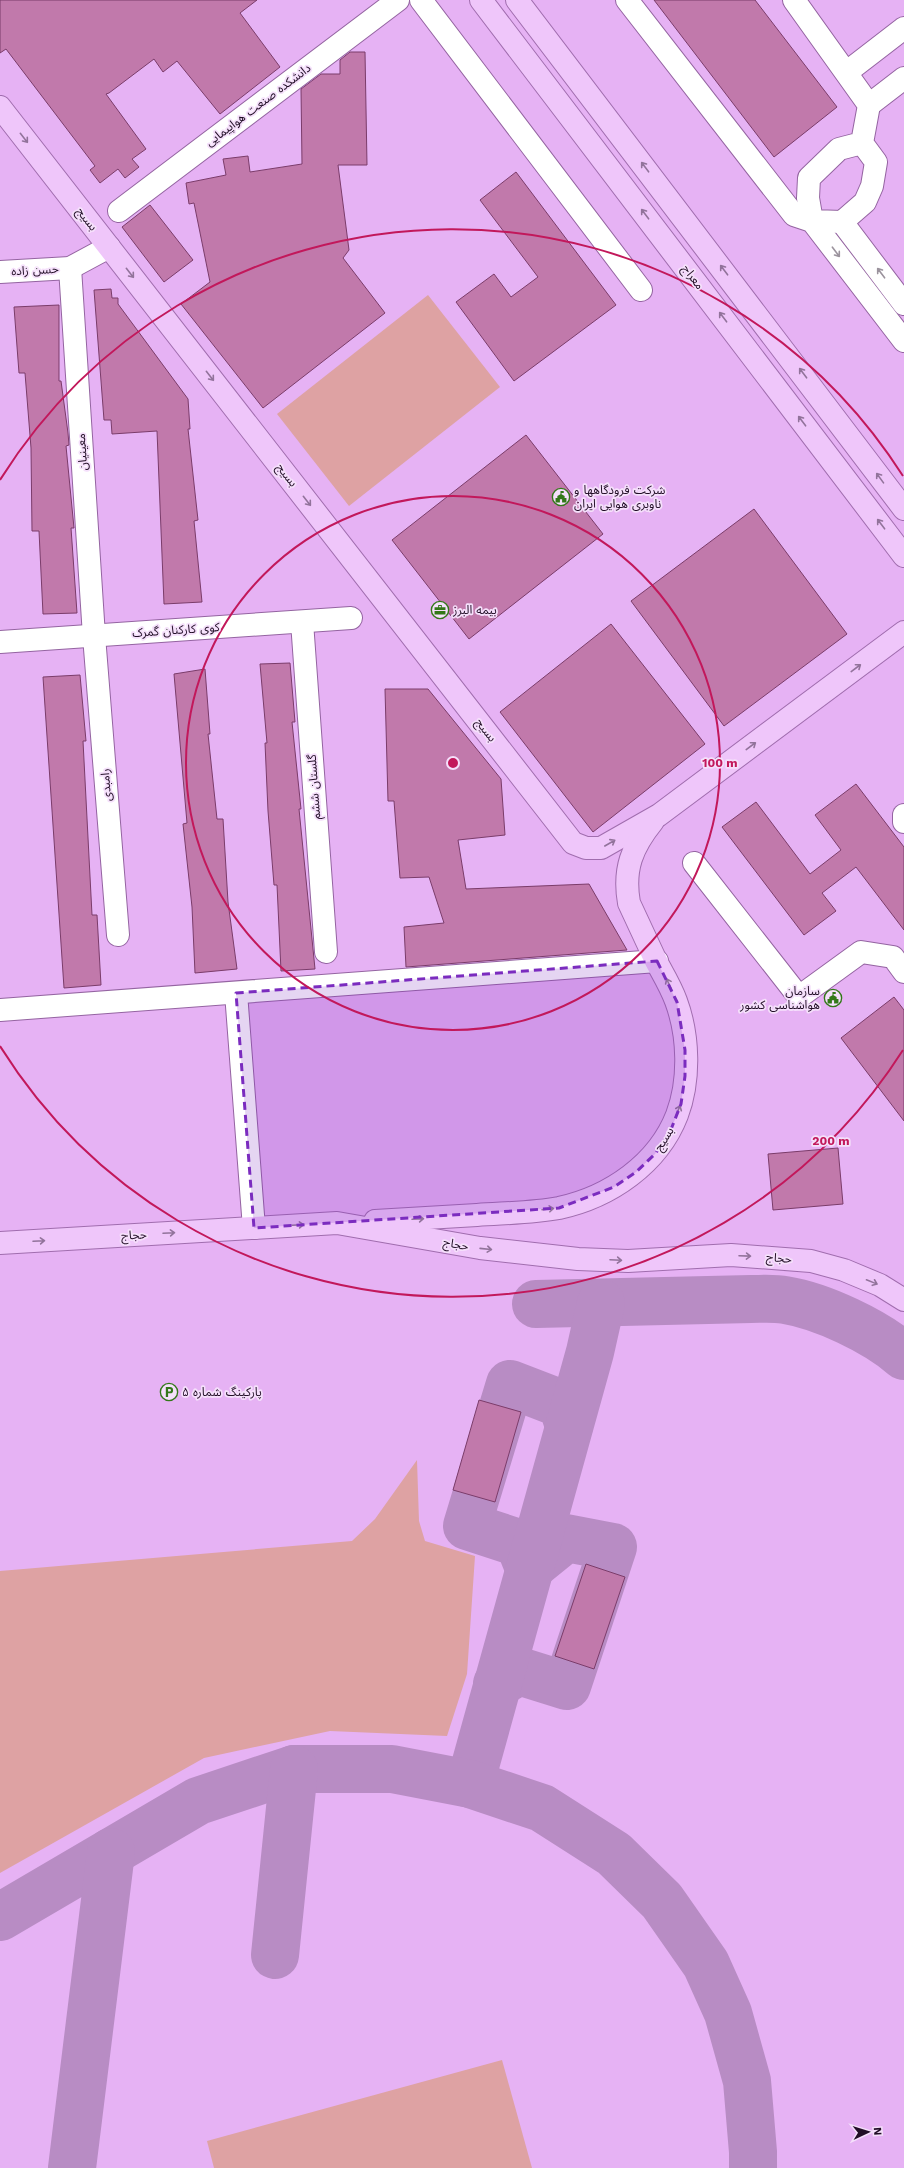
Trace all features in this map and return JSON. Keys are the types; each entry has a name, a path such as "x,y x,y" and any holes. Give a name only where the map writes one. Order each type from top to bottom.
{"main road":[{"name":"معراج","path":"481,0 904,556"},
{"path":"517,0 904,509"},
{"name":"بسیج","path":"0,107 573,843 586,848 601,848 659,814"},
{"path":"659,814 904,632"},
{"name":"بسیج","path":"337,1223 526,1212 559,1208 589,1198 614,1187 636,1172 655,1154 670,1132 681,1104 685,1076 685,1050 677,1002 629,903 626,889 627,874 638,840 659,814"},
{"name":"حجاج","path":"0,1243 337,1223 480,1248 578,1259 628,1261 731,1255 811,1261 844,1270 880,1285 904,1300"}],"street":[{"name":"دانشکده صنعت هواپیمایی","path":"119,211 398,0"},
{"path":"421,0 641,290"},
{"path":"627,0 794,215 812,221 842,222 864,202 872,186 876,162 862,143 869,105 904,78"},
{"path":"794,0 869,105"},
{"path":"846,72 904,28"},
{"path":"862,143 839,149 808,178 808,198 812,221 904,341"},
{"path":"842,222 904,304"},
{"path":"70,268 109,247"},
{"name":"حسن زاده","path":"0,272 70,268"},
{"name":"معینیان","path":"70,268 94,636"},
{"name":"کوی کارکنان گمرک","path":"0,642 351,618"},
{"name":"گلستان ششم","path":"302,622 326,952"},
{"name":"رامبدی","path":"94,636 118,935"},
{"path":"904,815 904,822"},
{"path":"694,863 799,997 862,952 893,958 904,972"},
{"path":"0,1010 657,961"},
{"path":"236,993 254,1228"}],"highlighted area":[{"path":"657,961 677,1002 685,1050 685,1076 681,1104 670,1132 655,1154 636,1172 614,1187 559,1208 254,1228 236,993"}],"shaded area":[{"path":"428,295 500,387 349,506 277,414"},
{"path":"417,1460 419,1521 425,1541 475,1556 467,1674 447,1736 330,1731 204,1758 0,1873 0,1571 352,1541 375,1519"},
{"path":"502,2060 532,2168 214,2168 207,2141"}],"building":[{"path":"0,0 257,0 240,13 280,67 220,114 177,61 163,72 154,59 106,94 146,149 132,159 139,167 125,178 118,169 100,183 90,170 95,166 6,49 0,53"},
{"path":"654,0 755,0 837,107 774,157"},
{"path":"350,52 365,52 367,165 338,165 349,250 343,258 385,313 263,408 181,304 210,282 194,203 189,204 186,183 226,175 223,159 248,156 250,172 302,164 301,89 321,74 340,74 340,60"},
{"path":"516,172 616,305 514,381 456,302 494,274 511,297 538,277 480,200"},
{"path":"150,205 193,260 164,282 122,227"},
{"path":"111,289 112,298 118,298 118,304 188,399 190,429 188,429 198,520 194,521 202,602 164,604 157,431 112,434 111,420 104,420 94,290"},
{"path":"59,305 59,381 61,381 69,445 66,446 74,528 71,528 77,613 43,614 39,531 32,531 31,448 25,373 19,373 14,307"},
{"path":"526,435 603,534 469,639 392,540"},
{"path":"754,509 847,634 724,726 631,601"},
{"path":"611,624 705,744 593,832 500,712"},
{"path":"290,663 295,722 292,722 301,809 299,809 315,969 281,971 277,885 274,885 268,811 265,743 267,743 260,664"},
{"path":"205,669 210,734 208,734 217,819 223,819 228,902 237,969 195,973 192,907 183,824 187,823 174,674"},
{"path":"80,675 86,741 83,741 92,915 97,915 101,985 64,988 43,677"},
{"path":"385,689 428,689 501,779 505,835 458,840 466,889 589,884 627,950 406,967 404,927 444,923 429,877 400,878 394,801 388,801"},
{"path":"856,784 904,847 904,930 856,867 822,893 836,911 804,935 722,827 756,802 810,874 841,850 815,815"},
{"path":"894,997 904,1010 904,1121 841,1038"},
{"path":"838,1148 843,1204 773,1210 768,1154"},
{"path":"479,1400 521,1412 495,1502 453,1490"},
{"path":"586,1564 625,1577 594,1669 555,1656"}],"taxiway":[{"path":"536,1304 781,1299 800,1303 848,1321 878,1338 904,1356"},
{"path":"470,1784 590,1352 601,1303"},
{"path":"497,1684 519,1671 567,1686 613,1547 566,1538 529,1568 519,1543 467,1526 510,1384 562,1404 569,1426"},
{"path":"0,1917 198,1801 294,1769 392,1769 470,1784 542,1808 614,1854 662,1901 706,1964 728,2013 747,2081 753,2168"},
{"path":"275,1955 294,1769"},
{"path":"72,2168 111,1852"}],"place":[{"name":"شرکت فرودگاهها و ناوبری هوایی ایران","path":"561,497"},
{"name":"بیمه البرز","path":"440,610"},
{"name":"سازمان هواشناسی کشور","path":"833,998"},
{"name":"پارکینگ شماره ۵","path":"169,1392"}]}
